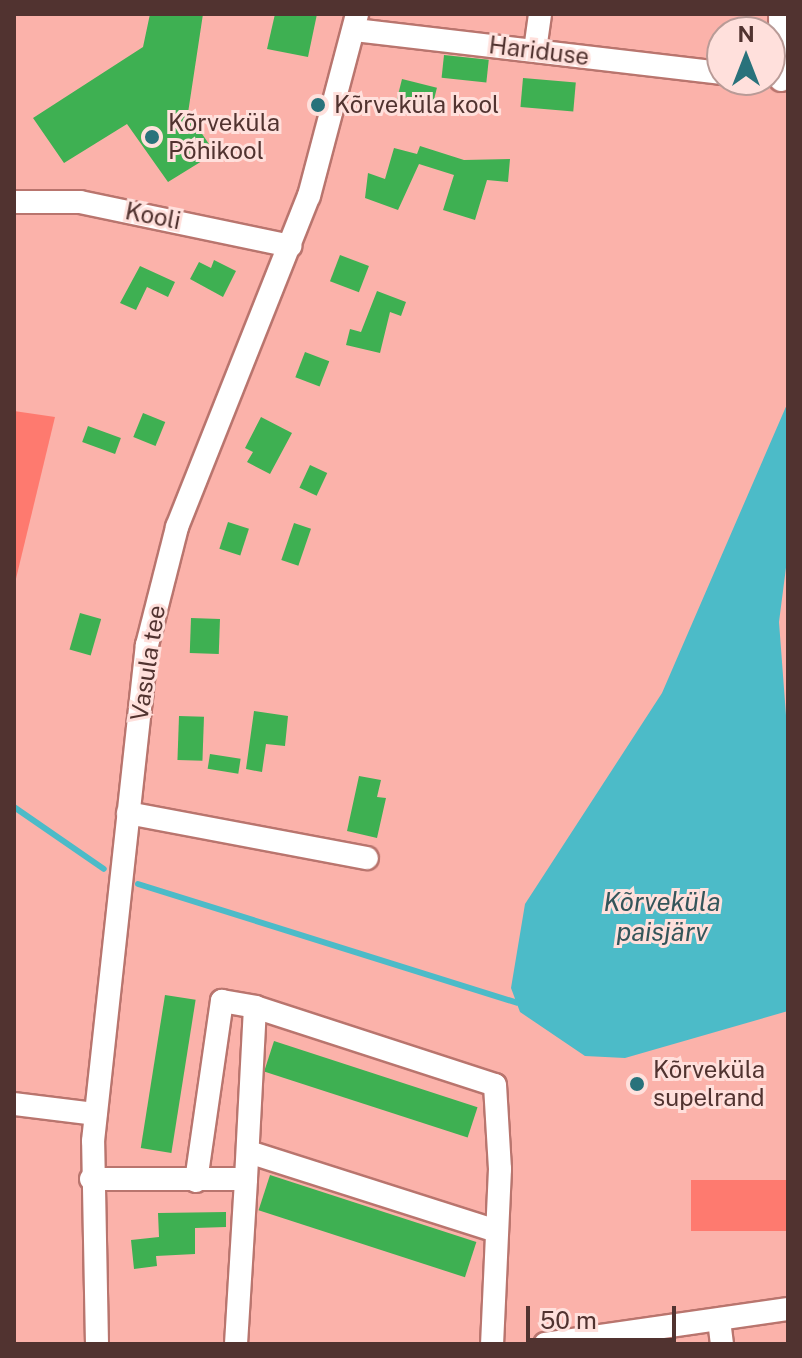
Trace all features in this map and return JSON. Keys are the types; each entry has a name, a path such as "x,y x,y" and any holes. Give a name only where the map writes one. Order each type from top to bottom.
{"street":[{"path":"535,50 540,14"},
{"name":"Hariduse","path":"356,22 535,50 706,71"},
{"name":"Vasula tee","path":"97,1344 91,1179 95,1114 147,645 174,540 315,175 356,22"},
{"name":"Kooli","path":"14,202 80,202 290,246"},
{"path":"128,813 367,858"},
{"path":"196,1181 222,1001 255,1007 495,1085 492,1344"},
{"path":"236,1344 255,1007"},
{"path":"14,1104 95,1114"},
{"path":"249,1152 494,1230"},
{"path":"91,1179 246,1179"},
{"path":"545,1344 788,1309"},
{"path":"719,1320 722,1344"}],"shaded area":[{"path":"14,411 55,417 14,587"},
{"path":"691,1180 788,1180 788,1231 691,1231"}],"water":[{"name":"Kõrveküla paisjärv","path":"788,402 788,552 779,622 788,742 788,1011 625,1058 585,1056 520,1012 511,988 525,904 662,693"}],"building":[{"path":"150,14 203,14 188,113 215,153 168,182 127,124 64,163 33,118 143,47"},
{"path":"275,14 317,14 308,57 267,49"},
{"path":"444,55 489,60 486,83 442,78"},
{"path":"523,78 576,83 573,112 520,107"},
{"path":"402,79 437,88 431,111 396,102"},
{"path":"420,146 464,160 510,159 508,182 487,180 475,220 443,210 454,175 419,164 398,210 365,198 368,173 385,179 394,148 417,154"},
{"path":"340,255 369,266 359,292 330,281"},
{"path":"214,260 236,271 223,297 190,279 199,262 211,268"},
{"path":"140,266 175,282 168,297 147,287 136,310 120,303"},
{"path":"377,291 406,302 401,316 390,312 380,353 346,345 350,329 361,332"},
{"path":"305,352 329,361 320,387 295,377"},
{"path":"143,413 165,422 156,446 133,437"},
{"path":"261,417 292,433 270,474 247,462 253,452 245,448"},
{"path":"88,426 121,438 115,454 82,442"},
{"path":"310,465 327,473 317,496 299,488"},
{"path":"228,522 249,529 240,555 219,549"},
{"path":"294,523 311,529 298,566 281,560"},
{"path":"80,613 101,619 91,656 70,650"},
{"path":"191,618 220,619 219,654 190,653"},
{"path":"254,711 288,716 285,746 266,744 262,772 246,769"},
{"path":"179,716 204,717 202,761 177,760"},
{"path":"210,754 241,759 238,774 208,769"},
{"path":"359,776 381,780 377,797 386,798 377,838 347,831"},
{"path":"165,995 196,1000 171,1153 141,1148"},
{"path":"274,1041 478,1107 468,1138 264,1071"},
{"path":"270,1175 476,1242 465,1277 259,1210"},
{"path":"226,1212 226,1227 195,1228 195,1254 156,1256 157,1266 134,1269 131,1240 159,1237 158,1213"}],"waterway":[{"path":"14,807 104,869"},
{"path":"138,884 517,1003"}],"place":[{"name":"Kõrveküla kool","path":"318,105"},
{"name":"Kõrveküla Põhikool","path":"152,137"},
{"name":"Kõrveküla supelrand","path":"637,1084"}]}
